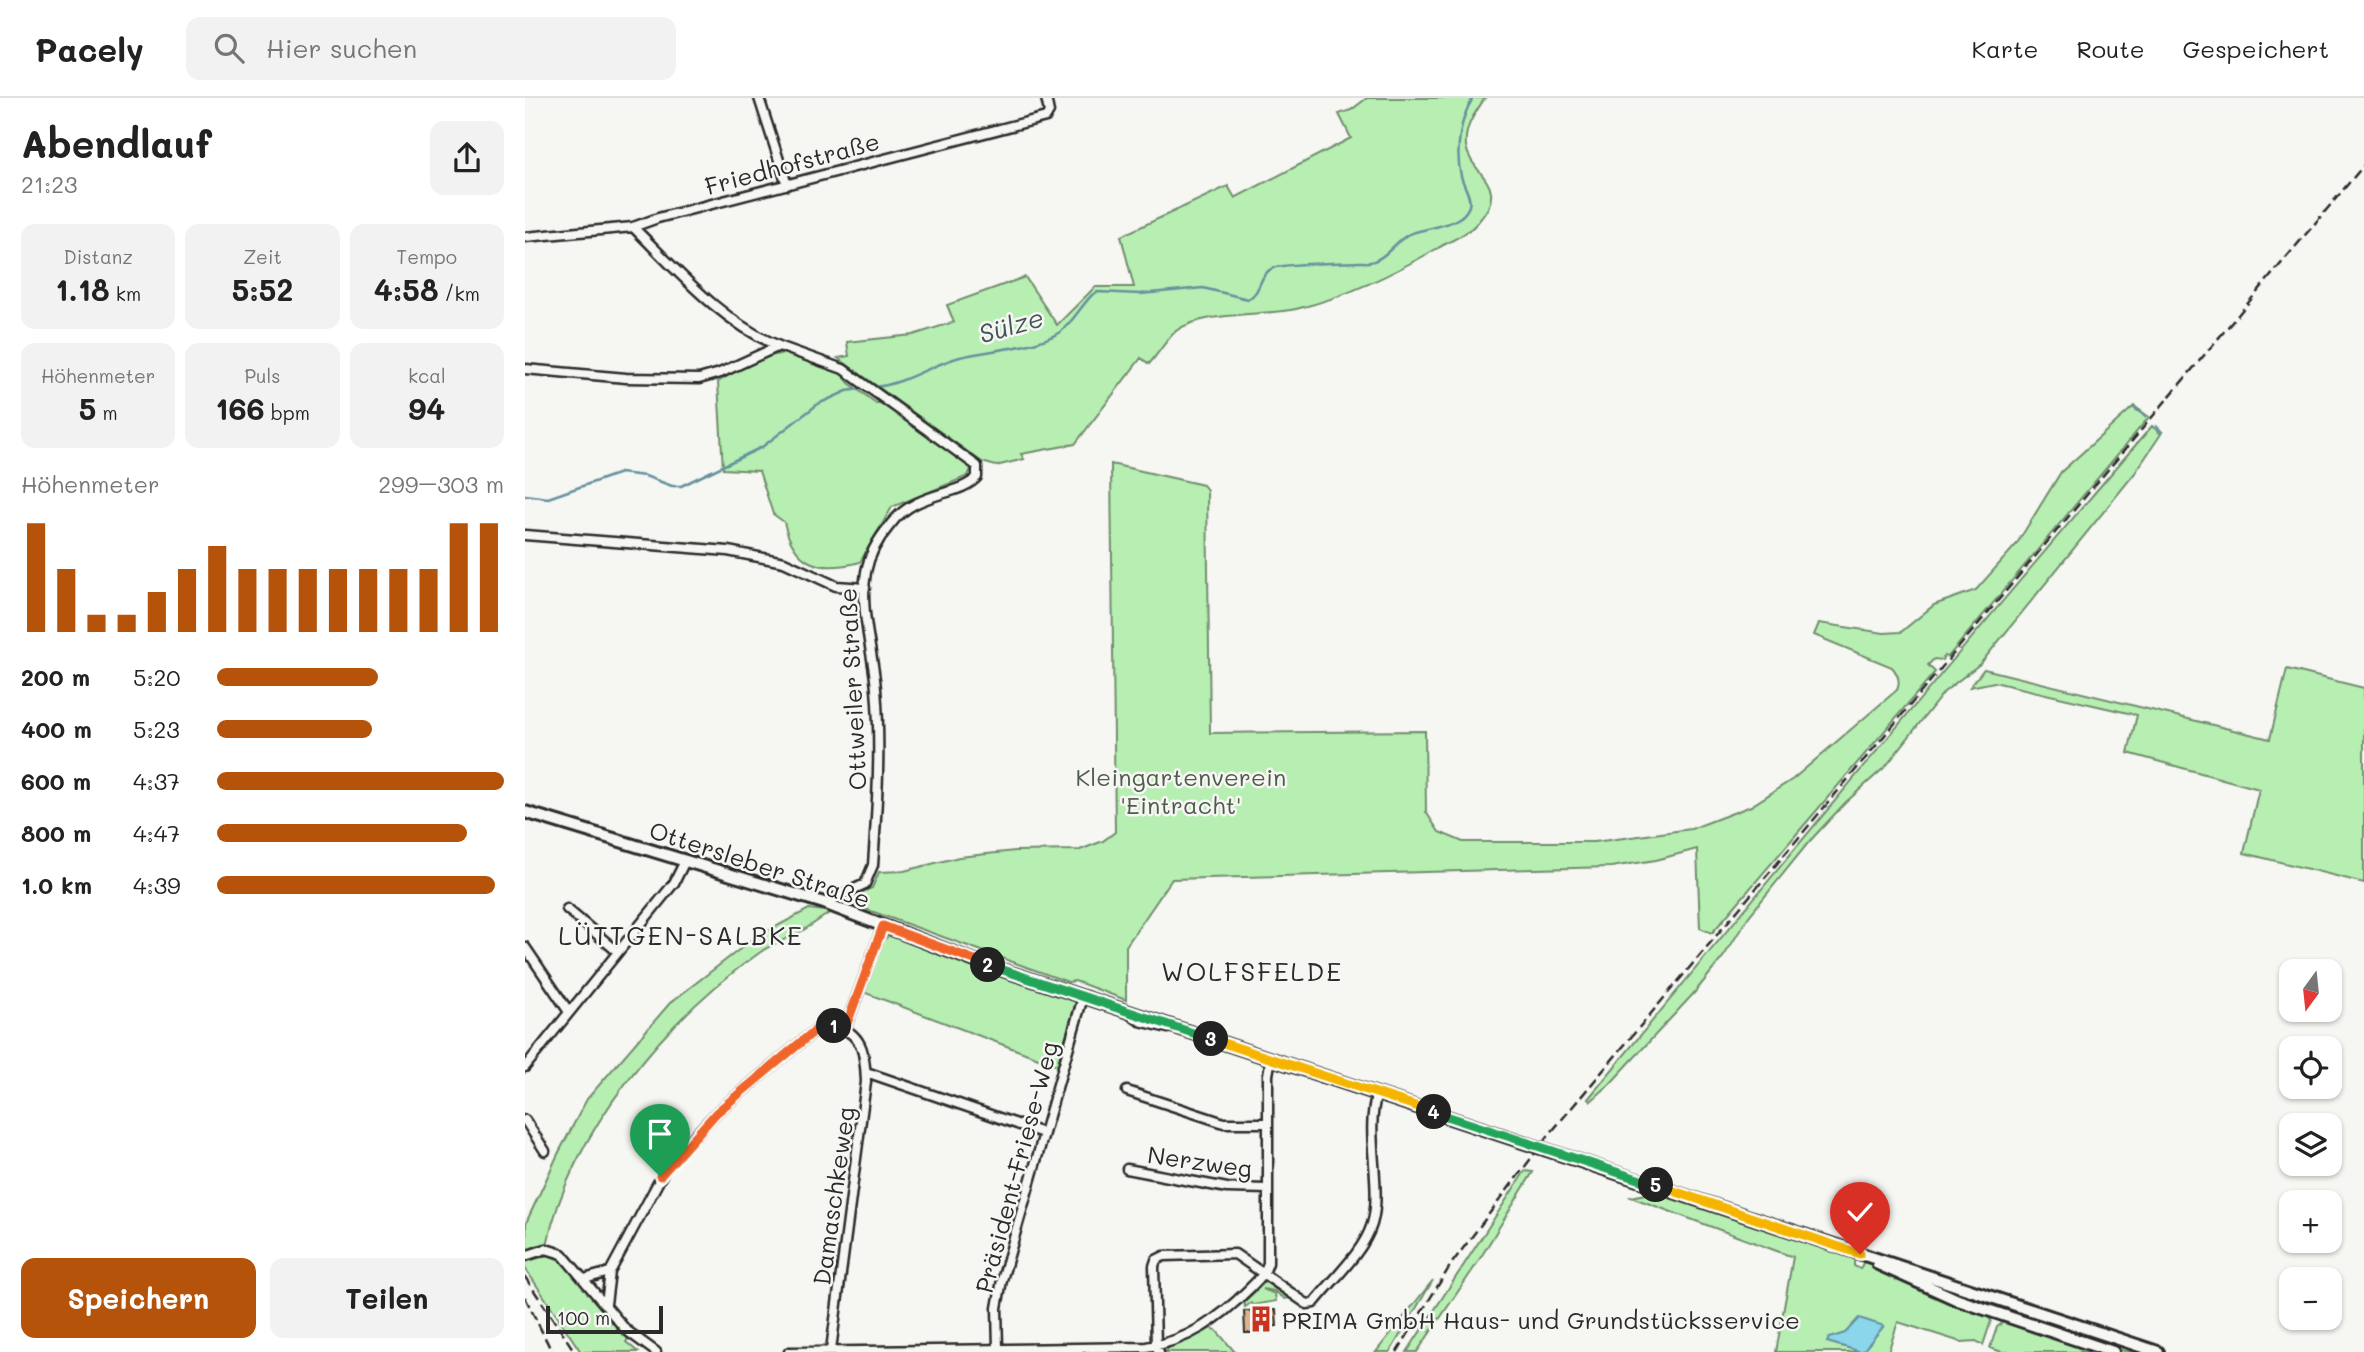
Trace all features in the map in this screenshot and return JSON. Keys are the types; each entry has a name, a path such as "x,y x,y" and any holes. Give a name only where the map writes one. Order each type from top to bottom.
{"main road":[{"name":"Ottersleber Straße","path":"525,812 829,904 975,961 1867,1257"},
{"path":"1867,1257 1942,1294 2113,1352"},
{"path":"1867,1257 1884,1260 2158,1352"}],"street":[{"path":"759,98 787,185"},
{"name":"Friedhofstraße","path":"525,237 633,227 1047,117 1049,112 1045,98"},
{"path":"633,227 722,311 757,336 779,346"},
{"path":"525,369 626,378 699,379 720,373 779,346"},
{"name":"Ottweiler Straße","path":"779,346 834,364 968,457 977,466 977,477 971,483 919,500 895,519 871,556 865,588 877,722 873,865 865,884 835,898 829,904"},
{"path":"525,534 729,551 784,562 836,586 865,588"},
{"path":"525,1067 678,878 685,862"},
{"path":"567,909 618,952"},
{"path":"606,1304 610,1272 670,1161 716,1113 799,1043 824,1025 845,1029 883,926"},
{"path":"525,947 569,1012"},
{"name":"Präsident-Friese-Weg","path":"998,1348 997,1308 1000,1287 1083,997"},
{"path":"1107,1005 1136,1009 1158,1022"},
{"path":"1122,1010 1140,1021 1158,1027 1179,1028"},
{"name":"Damaschkeweg","path":"831,1350 865,1107 866,1072 862,1046 855,1036 845,1029"},
{"path":"789,1352 998,1348 1157,1349 1216,1318 1265,1273 1270,1254 1267,1123 1271,1058"},
{"path":"866,1072 1043,1133"},
{"path":"1127,1091 1224,1123 1267,1123"},
{"path":"1157,1349 1153,1268 1158,1258 1171,1254 1229,1253 1241,1257 1307,1304 1312,1304 1366,1237 1374,1213 1373,1113 1377,1093"},
{"path":"525,1120 545,1151"},
{"name":"Nerzweg","path":"1127,1169 1227,1188 1268,1189"},
{"path":"525,1256 544,1249 557,1251 630,1334 656,1352"},
{"path":"584,1279 610,1272"}],"green space":[{"path":"1367,98 1485,98 1471,121 1466,139 1469,156 1490,189 1491,198 1487,209 1478,222 1459,236 1404,266 1334,298 1296,309 1201,320 1176,331 1149,364 1141,358 1075,444 1021,454 1024,459 996,466 982,462 838,358 849,356 847,342 913,335 954,322 947,305 1025,277 1057,325 1095,287 1134,287 1121,236 1228,186 1235,198 1351,138 1339,114 1351,110"},
{"path":"783,353 841,373 849,383 876,403 880,403 972,467 968,476 892,507 860,562 821,566 810,562 794,548 784,522 773,514 759,471 723,469 718,382 755,360"},
{"name":"Kleingartenverein 'Eintracht'","path":"2134,406 2149,417 1948,657 1944,656 1942,660 1934,659 1928,665 1935,672 1712,933 1700,928 1697,849 1656,860 1611,867 1172,879 1126,946 1126,1000 1075,981 1068,982 846,902 846,899 872,888 879,872 904,871 959,857 1015,851 1080,850 1103,841 1115,832 1111,464 1203,485 1207,490 1210,733 1425,731 1426,812 1439,832 1463,842 1594,842 1691,829 1751,806 1793,779 1897,690 1899,684 1892,667 1814,635 1819,623 1884,633 1901,632 1934,605 1976,590 2016,545 2061,472"},
{"path":"2152,426 2161,434 2135,473 1981,663 1944,692 1886,766 1845,803 1808,843 1749,916 1724,956 1695,992 1610,1084 1591,1101 1588,1099 1868,761"},
{"path":"1984,669 2270,739 2287,669 2364,688 2364,883 2244,853 2259,789 2128,753 2137,715 1994,682 1970,687"},
{"path":"809,909 831,912 800,932 762,951 727,978 692,1008 628,1080 577,1160 559,1202 547,1245 538,1245 527,1251 526,1223 587,1099 670,1003 753,939"},
{"path":"890,934 1077,999 1057,1065 863,992 881,943"},
{"path":"1525,1171 1533,1172 1476,1265 1417,1352 1407,1352"},
{"path":"1655,1192 1854,1258 1854,1266 1860,1269 1864,1261 1987,1315 1991,1321 1983,1345 1976,1341 1961,1342 1898,1322 1888,1352 1776,1352 1793,1257 1631,1197"},
{"path":"549,1255 564,1262 628,1339 626,1342 638,1352 581,1352 525,1268 525,1262"},
{"path":"1898,1268 2144,1352 2127,1352 1963,1297"},
{"path":"1267,1280 1289,1298 1285,1299 1274,1291 1263,1289 1275,1294 1276,1301 1253,1305 1251,1303 1245,1307 1244,1302"},
{"path":"1433,1280 1390,1352 1376,1352"},
{"path":"2005,1321 2100,1352 2002,1352 1990,1348 1997,1327"},
{"path":"1211,1328 1216,1330 1235,1352 1166,1352 1170,1346"}],"water":[{"path":"1859,1318 1884,1326 1862,1352 1827,1342 1829,1338 1845,1333"}],"building":[{"name":"PRIMA GmbH Haus- und Grundstücksservice","path":"1276,1310 1277,1326 1260,1327 1260,1333 1245,1333 1244,1311"}],"waterway":[{"name":"Sülze","path":"873,387 895,383 960,357 1025,345 1050,337 1060,332 1097,292 1140,294 1203,288 1248,299 1256,292 1268,271 1279,266 1372,262 1379,259 1407,235 1452,222 1465,213 1469,199 1459,167 1459,146 1462,125 1473,98"},
{"name":"Sülze","path":"525,495 548,498 620,473 645,476 672,486 681,486 762,447 818,404 847,391 866,388"},
{"path":"2134,408 2145,416"},
{"path":"2156,426 2162,432"}],"railway":[{"path":"1397,1352 1452,1263 1548,1136 2364,165"},
{"path":"525,1277 575,1352"},
{"path":"525,1297 552,1352"}],"place":[{"name":"PRIMA GmbH Haus- und Grundstücksservice","path":"1261,1319"}],"district":[{"name":"LÜTTGEN-SALBKE","path":"681,935"},
{"name":"WOLFSFELDE","path":"1252,971"}],"route":[{"path":"660,1176 670,1161 716,1113 818,1028 828,1025 845,1029 883,926 975,961 1860,1254"}]}
